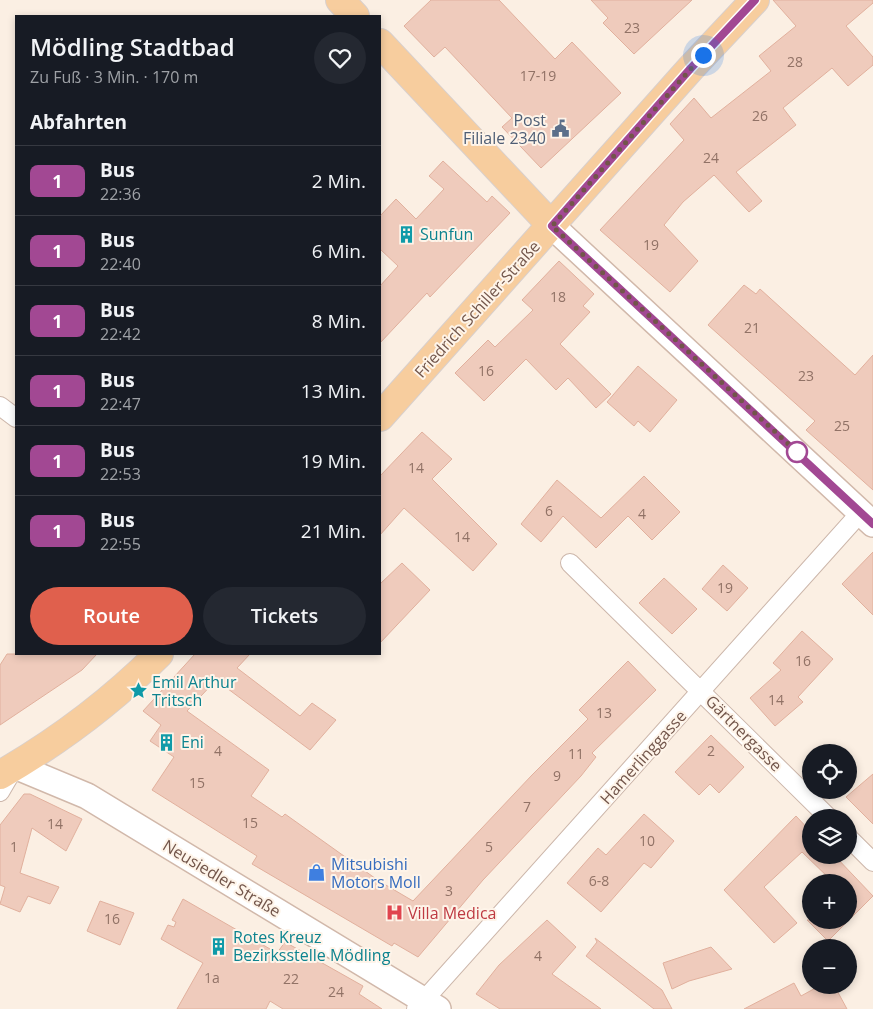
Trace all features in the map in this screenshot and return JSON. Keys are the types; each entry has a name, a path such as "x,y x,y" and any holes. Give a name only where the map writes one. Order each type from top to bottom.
{"main road":[{"path":"340,0 354,15"},
{"name":"Friedrich Schiller-Straße","path":"381,416 691,68 755,0"},
{"path":"381,44 552,226 867,518"},
{"path":"5,767 73,729 113,698 158,655"},
{"name":"Neusiedler Straße","path":"5,767 87,796 425,1006"}],"street":[{"path":"0,406 15,417"},
{"name":"Hamerlinggasse","path":"425,1006 702,691 867,518"},
{"name":"Gärtnergasse","path":"570,563 820,809"},
{"path":"0,792 5,767"},
{"path":"857,846 873,862"}],"building":[{"path":"431,0 499,0 555,59 572,42 621,93 541,168 502,127 512,118 445,47 434,57 404,26"},
{"path":"591,0 692,0 634,54 603,23 608,18"},
{"path":"773,0 873,0 873,3 846,26 873,57 873,65 848,86 832,68 783,108 796,125 736,172 762,201 749,212 714,175 683,202 664,225 698,261 670,292 600,230 684,140 670,124 694,98 711,118 771,71 759,56 796,26"},
{"path":"443,161 487,202 492,196 510,213 430,297 427,293 381,342 381,285 398,266 381,250 381,215 396,199 416,219 444,189 429,176"},
{"path":"559,261 594,294 583,306 590,312 560,344 611,394 596,408 568,378 556,390 526,359 484,401 455,373 488,340 495,347 533,310 522,300"},
{"path":"744,285 756,294 760,289 855,375 873,355 873,490 806,430 815,421 708,325"},
{"path":"638,366 677,400 650,432 638,421 634,426 607,402"},
{"path":"422,432 452,459 432,479 497,544 473,571 404,508 381,534 381,475"},
{"path":"644,476 680,512 652,540 628,516 596,548 563,516 541,542 521,524 557,480 601,518"},
{"path":"873,552 873,615 842,584"},
{"path":"402,563 430,590 381,642 381,583"},
{"path":"723,565 748,588 727,611 702,589"},
{"path":"664,578 697,609 672,634 639,603"},
{"path":"802,631 833,659 798,697 803,702 775,726 750,698 781,670 773,663"},
{"path":"7,654 96,655 82,670 0,725 0,665"},
{"path":"194,655 249,655 237,668 300,716 312,703 336,720 310,750 216,680 187,711 269,770 251,796 282,817 285,814 379,881 413,901 532,775 588,719 579,710 628,661 656,690 592,753 596,757 581,776 483,880 418,957 394,943 392,946 252,864 257,856 152,790 174,757 150,741 161,725 143,711"},
{"path":"711,735 744,767 719,793 710,784 699,795 675,772"},
{"path":"873,774 873,824 848,799 857,799 857,788"},
{"path":"24,794 30,794 82,819 66,851 32,828 20,873 59,887 50,904 28,896 20,912 0,904 5,887 0,885 0,825"},
{"path":"644,814 674,841 651,868 644,863 601,912 567,883 598,848 606,855"},
{"path":"796,816 802,822 802,852 764,887 797,923 774,943 724,890"},
{"path":"814,864 843,864 852,874 825,874"},
{"path":"857,879 873,896 857,912"},
{"path":"183,899 277,953 285,942 363,986 359,994 382,1009 283,1009 270,1001 266,1009 177,1009 203,963 161,939 168,925 174,927 176,922 172,920"},
{"path":"100,901 134,913 120,945 87,931"},
{"path":"547,920 576,947 552,974 601,1009 500,1009 476,994 499,965"},
{"path":"816,929 840,929 830,939 826,939"},
{"path":"595,938 662,990 672,1009 654,1009 586,956 597,942"},
{"path":"711,947 732,969 689,981 672,989 663,963"},
{"path":"794,983 801,996 805,994 839,994 847,1009 744,1009"}],"bus line":[{"name":"1","path":"755,0 691,68 552,226 873,524"}],"place":[{"name":"Post Filiale 2340","path":"560,129"},
{"name":"Sunfun","path":"406,234"},
{"name":"Emil Arthur Tritsch","path":"138,691"},
{"name":"Eni","path":"167,742"},
{"name":"Mitsubishi Motors Moll","path":"317,873"},
{"name":"Villa Medica","path":"394,913"},
{"name":"Rotes Kreuz Bezirksstelle Mödling","path":"219,946"}],"route":[{"path":"703,55 552,226 797,452"}]}
